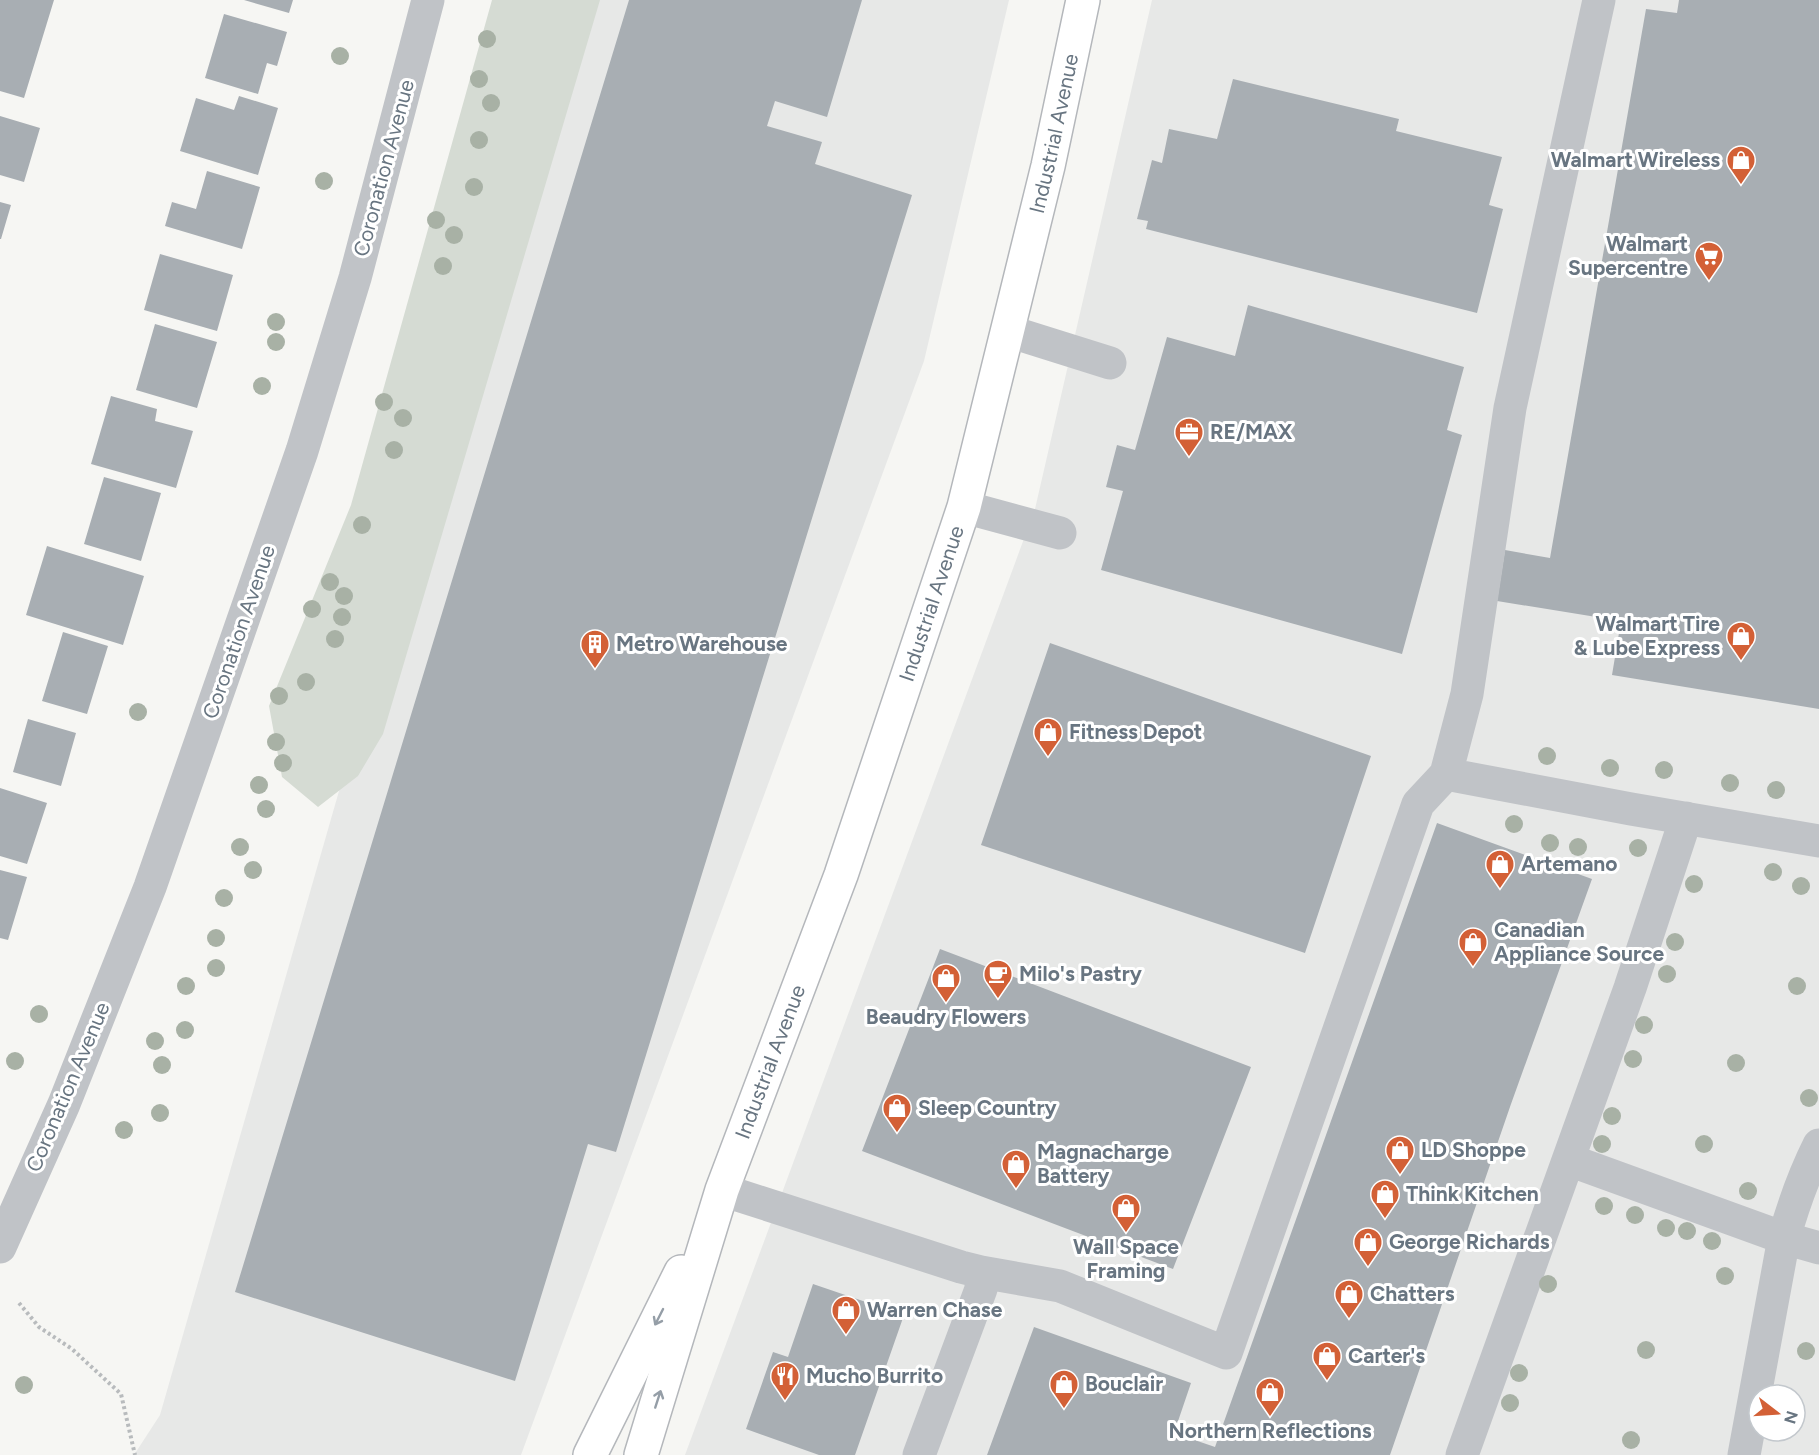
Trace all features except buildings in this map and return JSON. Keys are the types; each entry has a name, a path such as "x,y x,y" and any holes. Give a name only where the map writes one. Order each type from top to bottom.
{"main road":[{"name":"Industrial Avenue","path":"641,1455 722,1190 841,875 964,507 1048,166 1083,0"},
{"name":"Industrial Avenue","path":"590,1455 722,1190"}],"street":[{"name":"Coronation Avenue","path":"0,1247 64,1104 150,887 302,451 355,278 428,0"},
{"path":"722,1190 961,1267 1060,1286 1226,1353 1418,804 1446,774 1467,694 1510,408 1599,0"},
{"path":"1008,330 1110,363"},
{"path":"964,507 1060,533"},
{"path":"1446,774 1819,841"},
{"path":"1462,1455 1630,988 1686,818"},
{"path":"1744,1455 1784,1238 1793,1205 1819,1145"},
{"path":"1569,1160 1784,1238 1819,1248"},
{"path":"919,1455 981,1289 981,1272"}],"path":[{"path":"19,1303 39,1327 72,1349 121,1394 135,1455"}],"shaded area":[{"path":"492,0 600,0 383,734 358,776 318,807 282,777 269,706 351,505"},
{"name":"Metro Warehouse","path":"570,0 1009,0 924,361 521,1455 134,1455 160,1415 438,446"},
{"path":"1152,0 1819,0 1819,1455 685,1455 1035,509"}],"place":[{"name":"Walmart Wireless","path":"1741,186"},
{"name":"Walmart Supercentre","path":"1709,282"},
{"name":"RE/MAX","path":"1189,458"},
{"name":"Walmart Tire & Lube Express","path":"1741,662"},
{"name":"Metro Warehouse","path":"595,670"},
{"name":"Fitness Depot","path":"1048,758"},
{"name":"Artemano","path":"1500,890"},
{"name":"Canadian Appliance Source","path":"1473,968"},
{"name":"Milo's Pastry","path":"998,1000"},
{"name":"Beaudry Flowers","path":"946,1004"},
{"name":"Sleep Country","path":"897,1134"},
{"name":"LD Shoppe","path":"1400,1176"},
{"name":"Magnacharge Battery","path":"1016,1190"},
{"name":"Think Kitchen","path":"1385,1220"},
{"name":"Wall Space Framing","path":"1126,1234"},
{"name":"George Richards","path":"1368,1268"},
{"name":"Chatters","path":"1349,1320"},
{"name":"Warren Chase","path":"846,1336"},
{"name":"Carter's","path":"1327,1382"},
{"name":"Mucho Burrito","path":"785,1402"},
{"name":"Bouclair","path":"1064,1410"},
{"name":"Northern Reflections","path":"1270,1418"}]}
